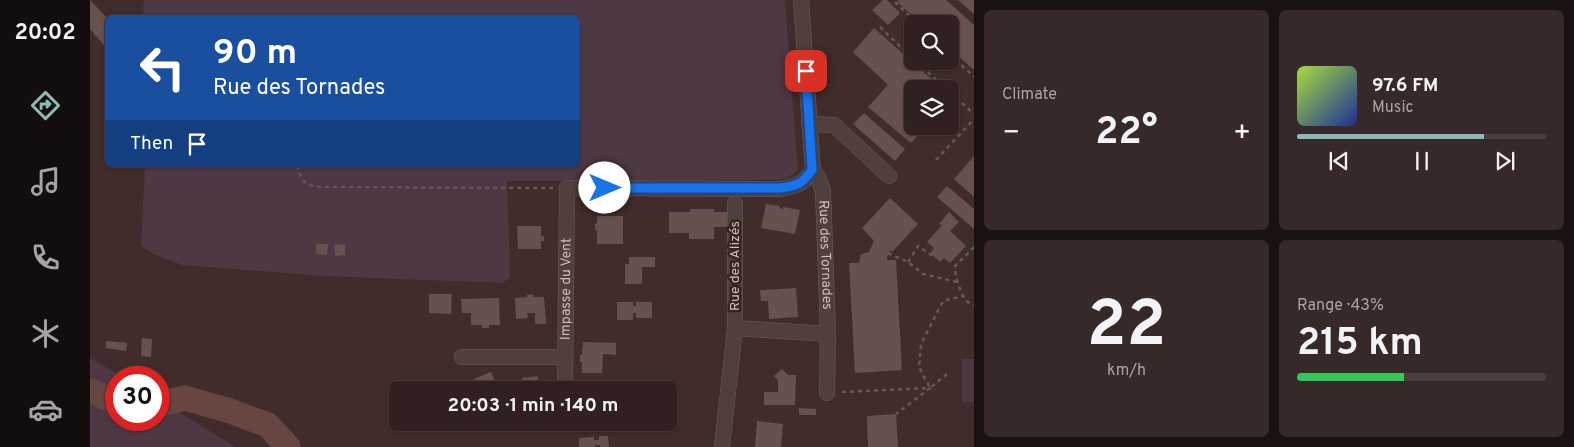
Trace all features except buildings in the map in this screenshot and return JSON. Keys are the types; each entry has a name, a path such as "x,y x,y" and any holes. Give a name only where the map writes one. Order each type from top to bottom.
{"street":[{"name":"Rue des Tornades","path":"801,0 812,170 818,177 823,192 828,334 827,393"},
{"path":"809,124 834,124 889,176"},
{"path":"566,188 780,188 803,182 812,170"},
{"name":"Impasse du Vent","path":"565,381 566,188"},
{"name":"Rue des Alizés","path":"722,447 735,328 735,204"},
{"name":"Rue des Alizés","path":"735,328 828,334"},
{"path":"462,357 565,357"}],"path":[{"path":"895,2 909,15"},
{"path":"880,27 904,50"},
{"path":"959,63 974,77"},
{"path":"926,70 936,80"},
{"path":"959,100 974,114"},
{"path":"936,160 974,119"},
{"path":"298,167 298,171 305,183 321,188 566,188"},
{"path":"908,262 918,246 934,257"},
{"path":"974,247 955,266 957,282 963,296 966,301 974,304"},
{"path":"888,253 908,262 923,274 957,282"},
{"path":"930,388 919,367 921,344 943,301 963,296"},
{"path":"896,414 947,374"},
{"path":"827,393 930,388"}],"shaded area":[{"path":"145,0 785,0 798,170 787,178 779,180 507,181 510,277 503,283 323,276 182,265 153,254 141,246 145,167 580,167 580,15 144,15 143,6"},
{"path":"90,358 105,367 105,431 170,431 170,407 236,447 90,447"},
{"path":"962,359 974,359 974,402 962,402"}],"waterway":[{"path":"90,391 105,397"},
{"path":"170,401 185,398 230,411 268,425 288,447"}],"route":[{"path":"605,188 780,188 803,182 812,170 806,71"}]}
